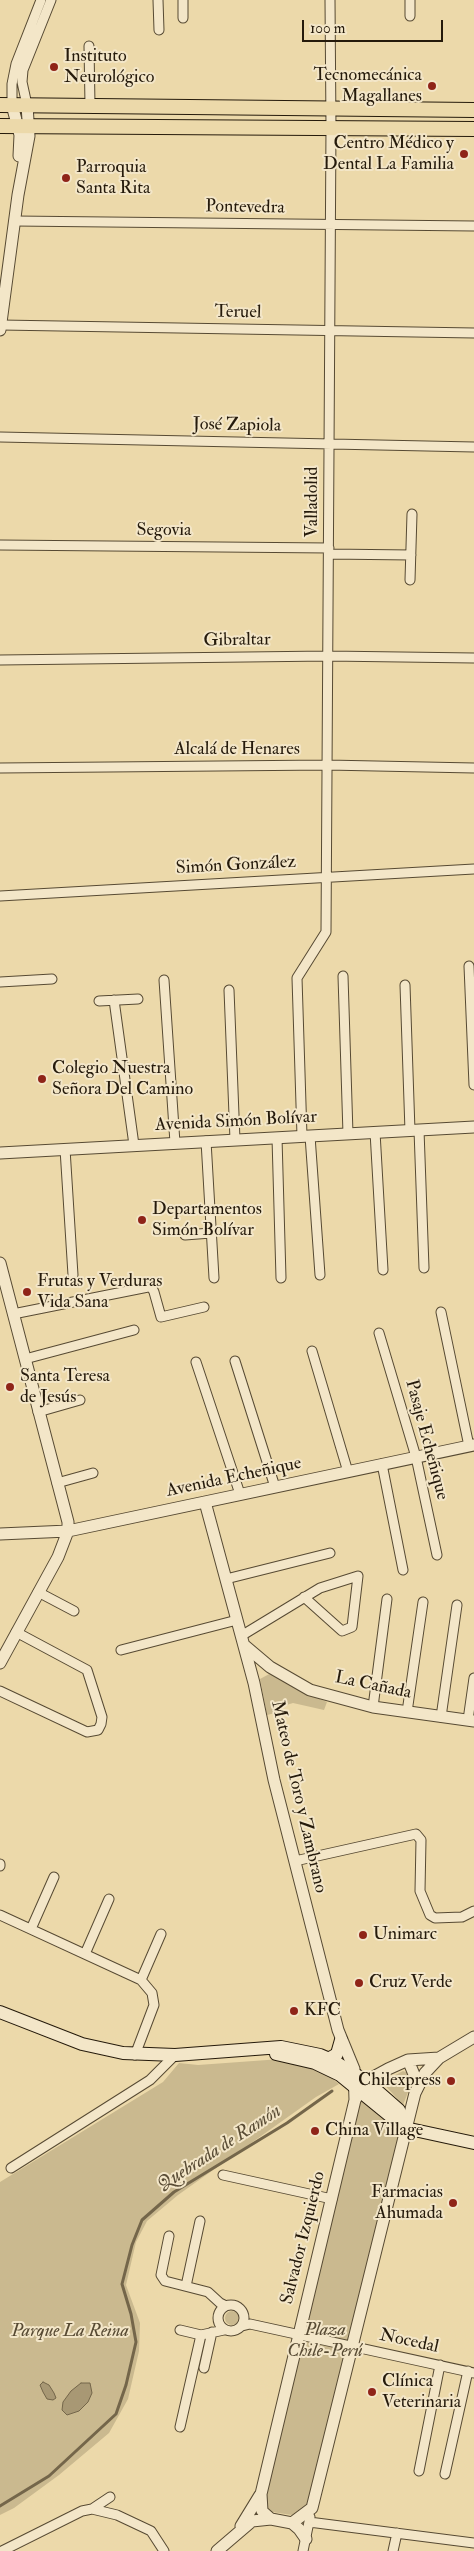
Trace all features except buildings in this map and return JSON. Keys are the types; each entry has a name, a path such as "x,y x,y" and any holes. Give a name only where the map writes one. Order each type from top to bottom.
{"main road":[{"path":"6,105 474,110"},
{"path":"0,126 474,129"},
{"path":"0,2012 82,2044 135,2055 175,2055 281,2048 328,2059 359,2086"},
{"path":"328,2059 337,2054 341,2040"},
{"path":"228,2052 282,2055 314,2063 340,2075 399,2110 405,2128 474,2143"}],"street":[{"path":"24,126 6,105 16,64 41,0"},
{"path":"1,321 18,195 16,175 27,105 22,82 22,70 51,0"},
{"path":"158,0 159,30"},
{"path":"183,0 183,18"},
{"name":"Valladolid","path":"320,1275 306,1136 297,978 326,932 331,127 330,0"},
{"path":"410,0 410,16"},
{"path":"89,46 90,105"},
{"name":"Pontevedra","path":"15,221 474,226"},
{"name":"Teruel","path":"1,321 330,331 474,333"},
{"name":"José Zapiola","path":"0,437 474,447"},
{"path":"410,580 412,514"},
{"name":"Segovia","path":"0,546 329,551 411,555"},
{"name":"Gibraltar","path":"0,660 328,656 474,658"},
{"name":"Alcalá de Henares","path":"0,768 327,765 474,768"},
{"name":"Simón González","path":"0,896 474,870"},
{"path":"469,966 474,1085"},
{"path":"343,976 348,1134"},
{"path":"0,982 52,979"},
{"path":"164,980 175,1143"},
{"path":"405,985 424,1268"},
{"path":"229,990 235,1140"},
{"path":"99,1001 138,999"},
{"path":"114,1000 134,1145"},
{"name":"Avenida Simón Bolívar","path":"0,1153 474,1127"},
{"path":"375,1132 384,1270"},
{"path":"277,1138 281,1278"},
{"path":"206,1142 214,1278"},
{"path":"65,1149 73,1275"},
{"path":"185,1234 212,1233"},
{"path":"0,1263 68,1531 58,1557 0,1663"},
{"path":"13,1314 148,1287 152,1288 154,1292 161,1317 204,1307"},
{"path":"441,1312 472,1445"},
{"path":"25,1359 134,1330"},
{"name":"Pasaje Echeñique","path":"379,1333 416,1457 437,1555"},
{"path":"312,1351 348,1472"},
{"path":"234,1361 275,1487"},
{"path":"196,1362 240,1494"},
{"path":"38,1412 80,1400"},
{"name":"Avenida Echeñique","path":"0,1534 68,1531 472,1445"},
{"path":"382,1464 403,1570"},
{"path":"57,1483 94,1473"},
{"name":"Mateo de Toro y Zambrano","path":"205,1502 250,1667 274,1780 341,2040 359,2086"},
{"path":"226,1579 330,1553"},
{"path":"242,1641 304,1598 320,1588 358,1576 352,1627 342,1631 304,1598"},
{"path":"38,1592 74,1611"},
{"path":"373,1707 387,1599"},
{"path":"408,1712 423,1602"},
{"path":"441,1716 457,1605"},
{"path":"121,1650 237,1620"},
{"path":"0,1691 87,1732 98,1730 102,1724 99,1705 87,1670 16,1632"},
{"name":"La Cañada","path":"242,1641 270,1667 310,1690 373,1707 471,1721"},
{"name":"La Cañada","path":"250,1667 270,1667"},
{"path":"471,1721 474,1678"},
{"path":"295,1861 416,1834 421,1840 420,1891 430,1915 435,1918 462,1917 474,1910"},
{"path":"31,1929 54,1877"},
{"path":"85,1954 109,1899"},
{"path":"0,1915 141,1980 152,1993 154,2006 135,2055"},
{"path":"141,1980 162,1934"},
{"path":"303,2551 405,2128 418,2084 439,2058 474,2037"},
{"path":"11,2168 150,2080 175,2055"},
{"path":"359,2086 408,2060 439,2058"},
{"path":"408,2060 418,2084"},
{"name":"Salvador Izquierdo","path":"271,2520 262,2511 261,2494 359,2086"},
{"path":"223,2175 332,2199"},
{"path":"186,2286 200,2221"},
{"path":"169,2236 161,2275 164,2281 208,2292 222,2306 238,2308 245,2323 234,2331 218,2329 201,2335 180,2330"},
{"path":"204,2368 218,2329 218,2315 222,2306"},
{"name":"Nocedal","path":"245,2323 471,2372"},
{"path":"180,2427 201,2335"},
{"path":"418,2471 440,2365"},
{"path":"445,2474 471,2372"},
{"name":"Salvador Izquierdo","path":"238,2531 261,2494"},
{"path":"2,2551 82,2511 92,2508 110,2497"},
{"path":"92,2508 117,2515 151,2531 164,2551"},
{"path":"292,2523 312,2508"},
{"path":"220,2550 238,2531 252,2521 271,2520 292,2523 306,2539"},
{"path":"309,2522 474,2543"},
{"path":"393,2551 397,2533"}],"green space":[{"path":"273,1672 298,1690 327,1702 324,1710 293,1703 280,1707 275,1713 267,1715 260,1679"},
{"name":"Parque La Reina","path":"281,2059 316,2066 339,2084 316,2097 178,2195 147,2221 136,2242 126,2285 140,2323 139,2351 128,2399 109,2433 59,2475 14,2508 0,2515 0,2182 163,2082 179,2063 198,2065"},
{"path":"403,2071 408,2073 412,2082 403,2105 382,2082"},
{"name":"Plaza Chile-Perú","path":"365,2097 398,2129 399,2133 352,2330 306,2510 298,2516 266,2511 263,2503 360,2100"},
{"path":"229,2311 235,2311 239,2318 235,2325 229,2325 225,2321 225,2315"}],"shaded area":[{"path":"43,2382 49,2385 56,2398 53,2400 47,2399 40,2385"},
{"path":"81,2383 90,2383 92,2393 88,2402 79,2411 67,2415 62,2410 63,2402 71,2391"}],"waterway":[{"name":"Quebrada de Ramón","path":"0,2506 49,2476 116,2414 126,2385 136,2342 131,2314 122,2284 132,2245 142,2220 174,2192 287,2123 332,2091"}],"place":[{"name":"Instituto Neurológico","path":"54,67"},
{"name":"Tecnomecánica Magallanes","path":"432,86"},
{"name":"Centro Médico y Dental La Familia","path":"464,154"},
{"name":"Parroquia Santa Rita","path":"66,178"},
{"name":"Colegio Nuestra Señora Del Camino","path":"42,1079"},
{"name":"Departamentos Simón Bolívar","path":"142,1220"},
{"name":"Frutas y Verduras Vida Sana","path":"27,1292"},
{"name":"Santa Teresa de Jesús","path":"10,1387"},
{"name":"Unimarc","path":"363,1935"},
{"name":"Cruz Verde","path":"359,1983"},
{"name":"KFC","path":"294,2011"},
{"name":"Chilexpress","path":"451,2081"},
{"name":"China Village","path":"315,2131"},
{"name":"Farmacias Ahumada","path":"453,2203"},
{"name":"Clínica Veterinaria","path":"372,2392"}]}
